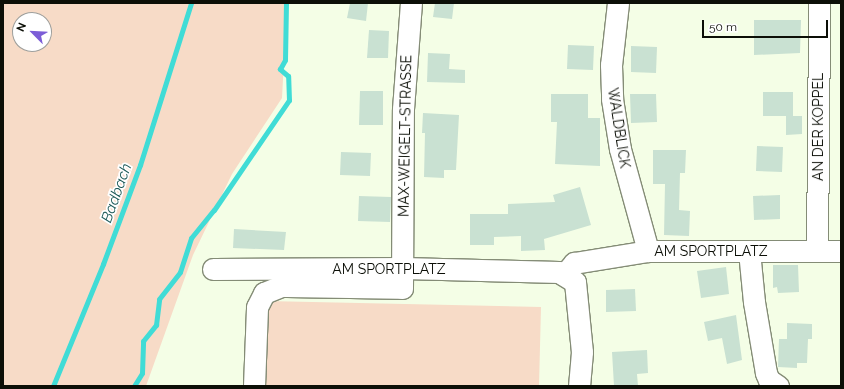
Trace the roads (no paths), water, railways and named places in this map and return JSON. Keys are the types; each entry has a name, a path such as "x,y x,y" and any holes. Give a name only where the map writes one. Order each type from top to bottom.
{"street":[{"name":"MAX-WEIGELT-STRASSE","path":"254,386 257,307 264,293 281,286 402,288 403,109 411,3"},
{"name":"WALDBLICK","path":"618,3 612,65 612,99 620,149 648,251"},
{"name":"AN DER KOPPEL","path":"817,251 819,3"},
{"name":"AM SPORTPLATZ","path":"213,269 403,268 558,272 564,275 574,262 648,251 841,251"},
{"path":"749,251 754,302 766,373 769,380 778,386"},
{"path":"564,275 575,282 578,302 582,352 580,386"}],"waterway":[{"name":"Badbach","path":"53,386 103,264 140,165 191,3"},
{"path":"134,386 142,373 143,341 156,325 159,299 180,272 191,238 214,210 289,100 288,76 280,69 285,60 286,3"}]}
